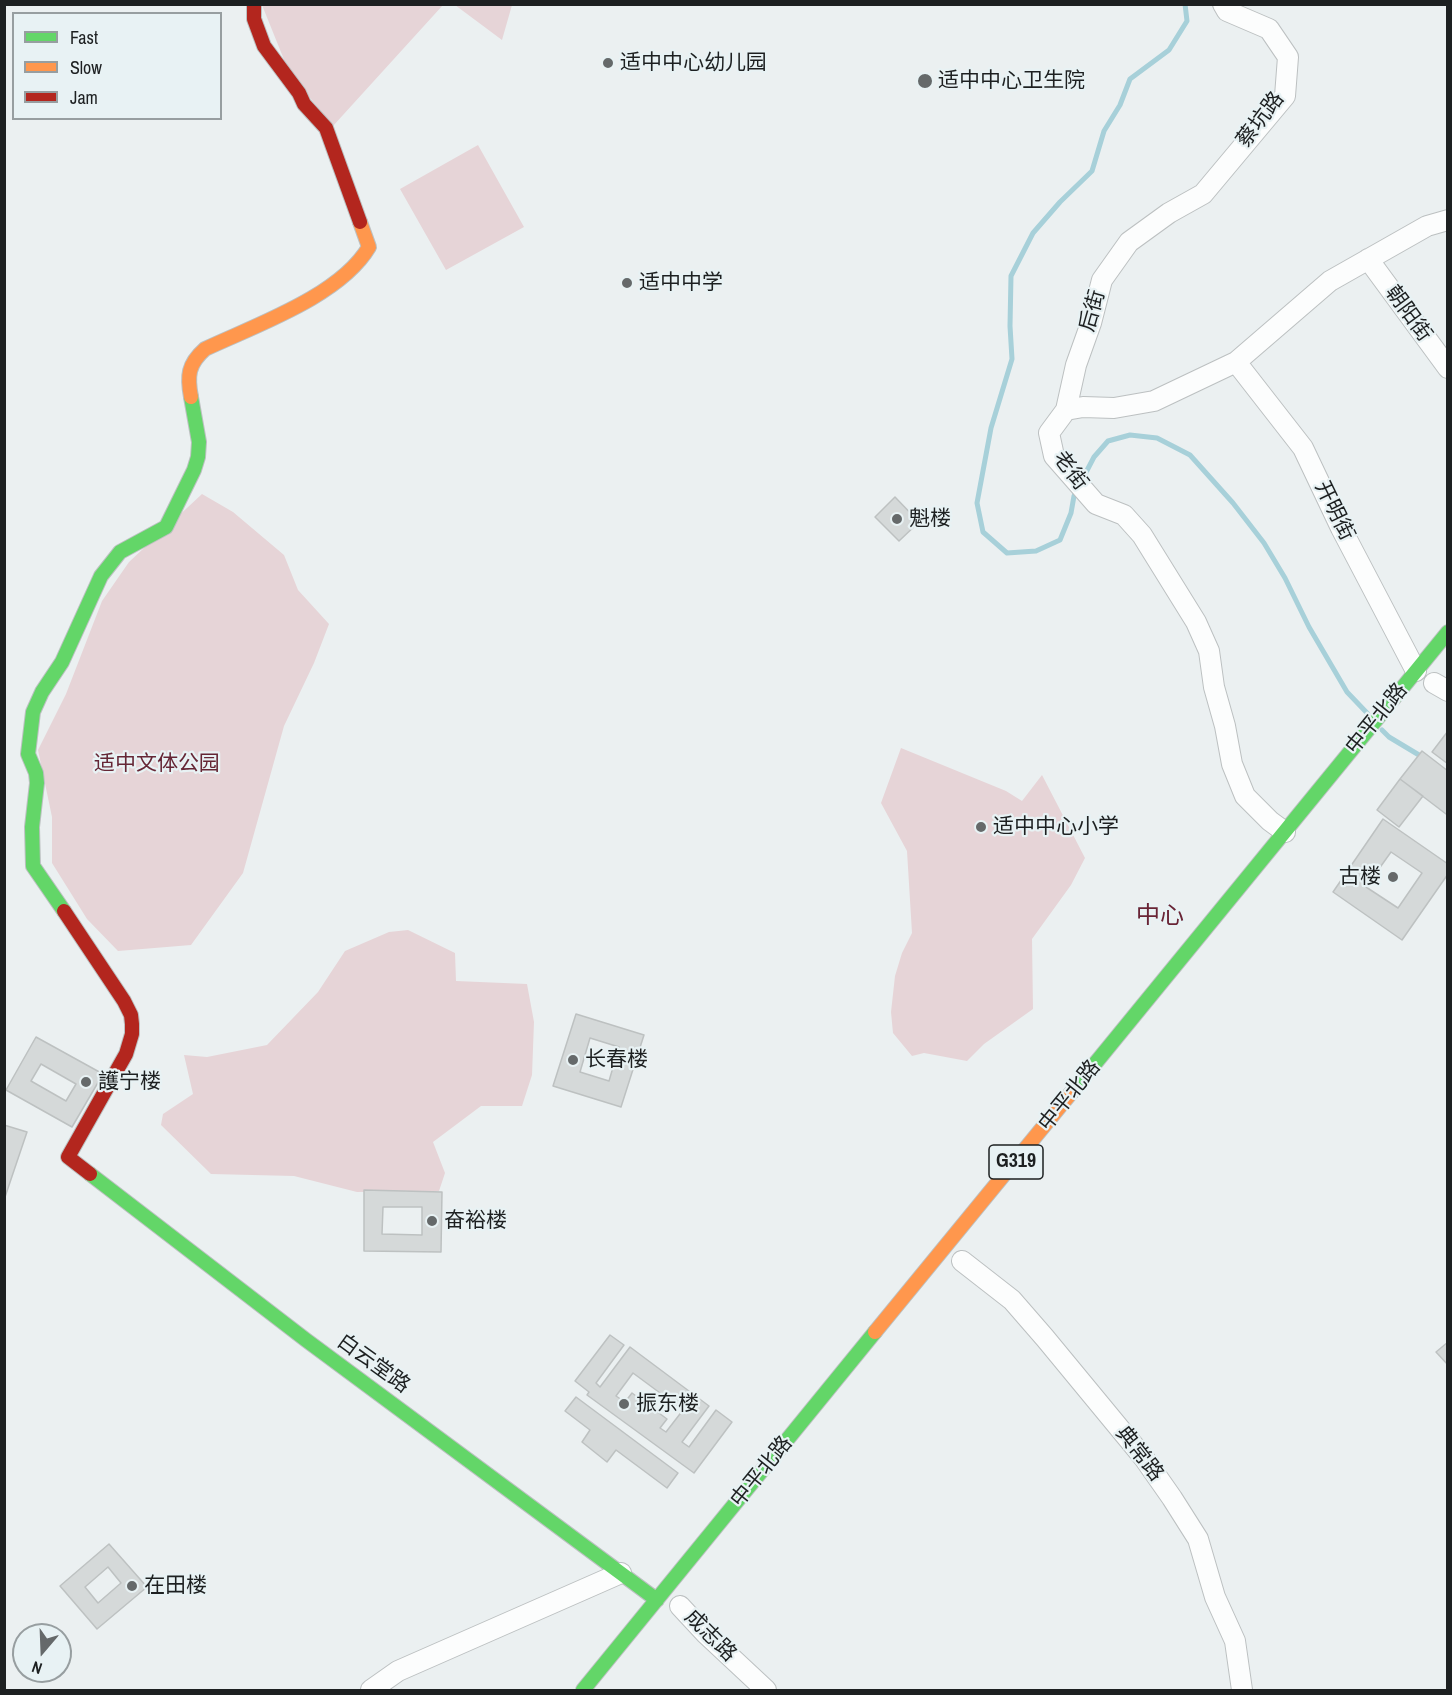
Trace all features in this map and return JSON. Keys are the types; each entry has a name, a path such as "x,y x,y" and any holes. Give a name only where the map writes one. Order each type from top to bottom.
{"main road":[{"name":"白云堂路","path":"254,4 254,19 264,46 299,93 304,104 326,128 369,247 364,260 339,282 205,349 194,359 188,381 199,442 194,471 166,527 120,552 101,576 62,662 35,705 28,754 36,773 37,783 32,827 33,866 119,992 129,1008 132,1024 132,1034 126,1054 68,1157 315,1346 657,1600"},
{"name":"G319","path":"583,1690 1448,632"}],"street":[{"name":"蔡坑路","path":"1148,228 1203,194 1285,96 1288,57 1276,38 1269,29 1227,11 1223,4"},
{"path":"1066,410 1083,407 1114,408 1154,401 1236,362 1330,281 1427,226 1448,220"},
{"name":"后街","path":"1066,410 1076,365 1102,280 1129,242 1148,228"},
{"name":"朝阳街","path":"1368,260 1448,368"},
{"name":"开明街","path":"1236,362 1303,448 1341,528 1416,670"},
{"name":"老街","path":"1066,410 1049,433 1054,456 1096,504 1125,515 1142,535 1196,622 1209,651 1214,687 1225,726 1232,764 1245,796 1270,821 1285,832"},
{"name":"典常路","path":"962,1261 1012,1300 1046,1338 1143,1458 1172,1498 1198,1539 1215,1597 1235,1641 1242,1690"},
{"path":"371,1690 398,1671 621,1573"},
{"name":"成志路","path":"680,1606 706,1634 766,1690"}],"green space":[{"path":"262,5 443,5 333,126 289,72"},
{"path":"455,5 512,5 502,40"},
{"path":"478,145 524,227 446,270 400,189"},
{"name":"适中文体公园","path":"202,494 233,512 284,555 298,590 329,624 314,663 284,726 243,873 191,945 118,951 87,919 52,863 52,817 38,750 66,694 102,601 129,562"},
{"path":"901,748 1006,791 1022,801 1042,775 1085,858 1071,885 1032,939 1033,1009 984,1044 967,1061 924,1053 912,1056 893,1033 891,1012 895,976 902,953 912,933 907,851 881,803"},
{"path":"408,930 455,953 456,981 527,984 534,1022 532,1075 522,1106 481,1106 433,1142 445,1173 439,1191 357,1192 294,1176 211,1174 161,1125 163,1114 193,1094 184,1055 207,1057 267,1045 318,992 345,951 389,932"}],"building":[{"name":"魁楼","path":"895,497 919,522 899,541 875,517"},
{"path":"1448,731 1448,764 1432,752"},
{"path":"1422,751 1448,771 1448,811 1446,814 1400,779"},
{"path":"1400,779 1423,796 1399,827 1377,810"},
{"path":"1383,819 1448,864 1448,874 1402,940 1333,892","holes":["1391,852 1422,873 1398,908 1366,887"]},
{"name":"长春楼","path":"576,1014 644,1035 621,1107 553,1086","holes":["590,1038 619,1047 609,1081 580,1072"]},
{"name":"護宁楼","path":"36,1037 103,1074 72,1127 6,1090","holes":["41,1064 76,1084 66,1101 31,1081"]},
{"path":"4,1125 27,1132 4,1200 5,1147"},
{"name":"奋裕楼","path":"364,1190 442,1192 441,1252 364,1251","holes":["383,1207 422,1207 422,1235 382,1234"]},
{"name":"振东楼","path":"610,1335 624,1345 596,1383 600,1387 630,1347 709,1406 682,1442 689,1447 716,1410 732,1422 694,1473 587,1395 589,1392 575,1381","holes":["633,1373 683,1410 666,1432 660,1428 667,1419 632,1393 625,1402 616,1396"]},
{"path":"1448,1342 1448,1365 1436,1352"},
{"path":"576,1397 678,1473 667,1488 616,1450 607,1462 582,1442 590,1430 565,1411"},
{"name":"在田楼","path":"109,1544 147,1587 97,1629 60,1586","holes":["108,1567 121,1583 98,1603 85,1587"]}],"waterway":[{"path":"1078,488 1060,540 1036,551 1007,553 983,532 977,503 991,428 1012,359 1011,276 1033,233 1060,202 1092,171 1104,131 1120,105 1130,79 1169,50 1187,21 1185,4"},
{"path":"1082,480 1094,457 1108,441 1130,435 1157,438 1190,455 1233,503 1264,543 1347,692 1368,714"},
{"path":"1382,730 1389,737 1424,758"}],"traffic: fast":[{"path":"64,911 33,866 32,827 37,783 36,773 28,754 33,712 42,692 62,662 101,576 120,552 166,527 198,457 199,442 191,397"},
{"path":"1071,1093 1448,632"},
{"path":"90,1174 306,1340 657,1600"},
{"path":"583,1690 875,1332"}],"traffic: slow":[{"path":"191,397 190,371 195,360 205,349 295,307 338,280 356,264 369,247 360,222"},
{"path":"875,1332 1071,1093"}],"traffic: jam":[{"path":"254,4 254,19 264,46 299,93 304,104 326,128 360,222"},
{"path":"64,911 124,1001 131,1015 132,1024 132,1034 126,1054 68,1157 90,1174"}],"place":[{"name":"适中中心幼儿园","path":"608,63"},
{"name":"适中中心卫生院","path":"925,81"},
{"name":"适中中学","path":"627,283"},
{"name":"魁楼","path":"897,519"},
{"name":"适中中心小学","path":"981,827"},
{"name":"古楼","path":"1393,877"},
{"name":"长春楼","path":"573,1060"},
{"name":"護宁楼","path":"86,1082"},
{"name":"奋裕楼","path":"432,1221"},
{"name":"振东楼","path":"624,1404"},
{"name":"在田楼","path":"132,1586"}],"district":[{"name":"中心","path":"1160,917"}]}
